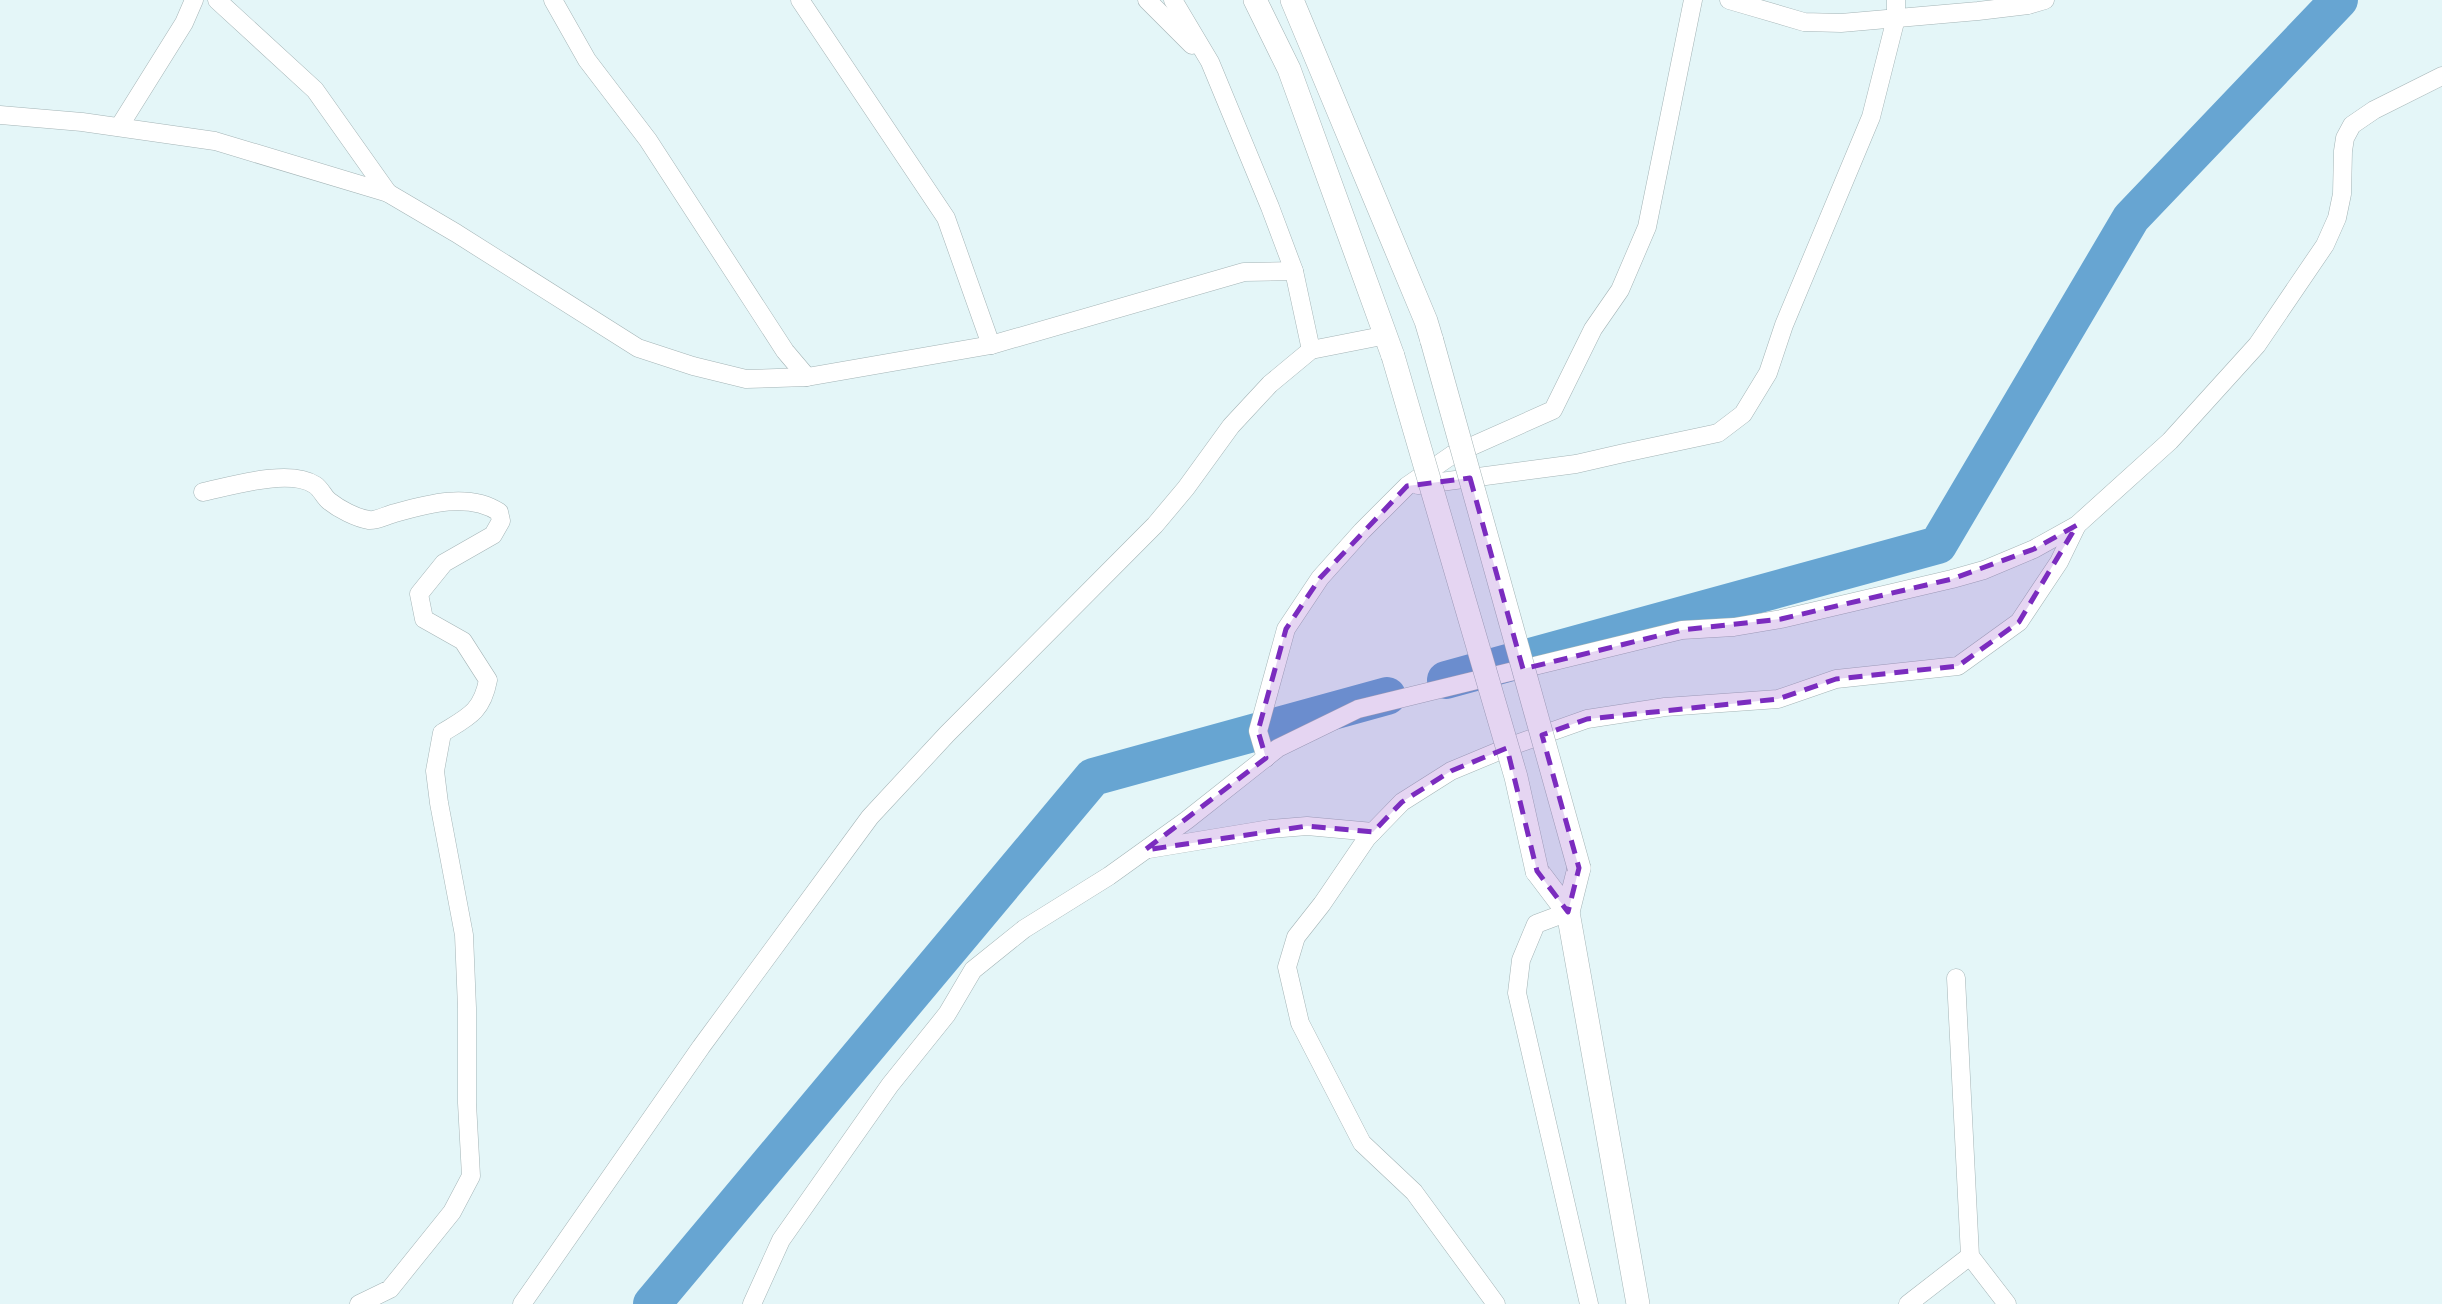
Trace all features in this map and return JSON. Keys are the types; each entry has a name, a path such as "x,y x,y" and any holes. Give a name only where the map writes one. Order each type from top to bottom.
{"street":[{"path":"119,127 184,23 194,0"},
{"path":"217,0 315,90 388,193"},
{"path":"553,0 587,60 648,140 785,351 807,377"},
{"path":"800,0 946,218 991,345"},
{"path":"1147,0 1210,62"},
{"path":"1173,0 1210,62 1294,271 1311,350"},
{"path":"1255,0 1289,69 1390,345 1516,777 1537,871 1568,912"},
{"path":"1292,0 1426,321 1579,868 1568,912 1638,1304"},
{"path":"1266,758 1258,731 1286,629 1320,578 1407,486 1452,455 1553,410 1593,329 1620,290 1647,228 1693,0"},
{"path":"1729,0 1804,22 1840,23 1896,9 1991,9 2045,0"},
{"path":"1407,486 1588,461 1718,433 1743,414 1768,373 1784,325 1871,117 1896,9"},
{"path":"752,1304 781,1240 890,1085 947,1014 973,970 1024,929 1145,850 1278,748 1358,709 1682,630 1734,627 1781,619 1952,579 1984,570 2034,549 2077,525 2170,440 2257,345 2325,245 2337,218 2342,194 2345,138 2352,125 2374,110 2442,76"},
{"path":"0,115 119,127 215,141 388,193 638,348 693,366 746,379 807,377 991,345 1244,272 1294,271"},
{"path":"522,1304 693,1058 870,817 947,734 1155,525 1231,426 1270,384 1311,350 1390,345"},
{"path":"203,492 253,482 294,478 315,485 328,500 342,509 370,520 452,501 474,501 499,512 501,521 493,536 444,563 419,594 424,619 463,641 488,680 485,699 468,716 443,733 435,771 464,935 471,1175 452,1212 390,1289 359,1304"},
{"path":"1496,1304 1414,1192 1362,1143 1300,1023 1291,990 1287,967 1296,937 1373,832 1402,802 1451,772 1511,746 1587,719 1665,707 1778,699 1836,679 1958,666 2020,622 2059,562 2077,525"},
{"path":"1145,850 1270,829 1307,826 1373,832"},
{"path":"1568,912 1536,924 1521,960 1517,993 1589,1304"},
{"path":"1956,978 1970,1256 2007,1304"},
{"path":"1908,1304 1970,1256"}],"highlighted area":[{"path":"1470,478 1523,669 1682,630 1781,619 1952,579 2034,549 2077,525 2019,622 1958,666 1836,679 1778,699 1587,719 1542,735 1579,868 1568,912 1537,871 1507,748 1451,771 1402,802 1373,832 1307,826 1145,850 1266,758 1258,731 1286,629 1320,578 1407,486"}],"waterway":[{"path":"1446,680 1938,545 2131,218 2339,0"},
{"path":"652,1304 1093,777 1387,696"}]}
